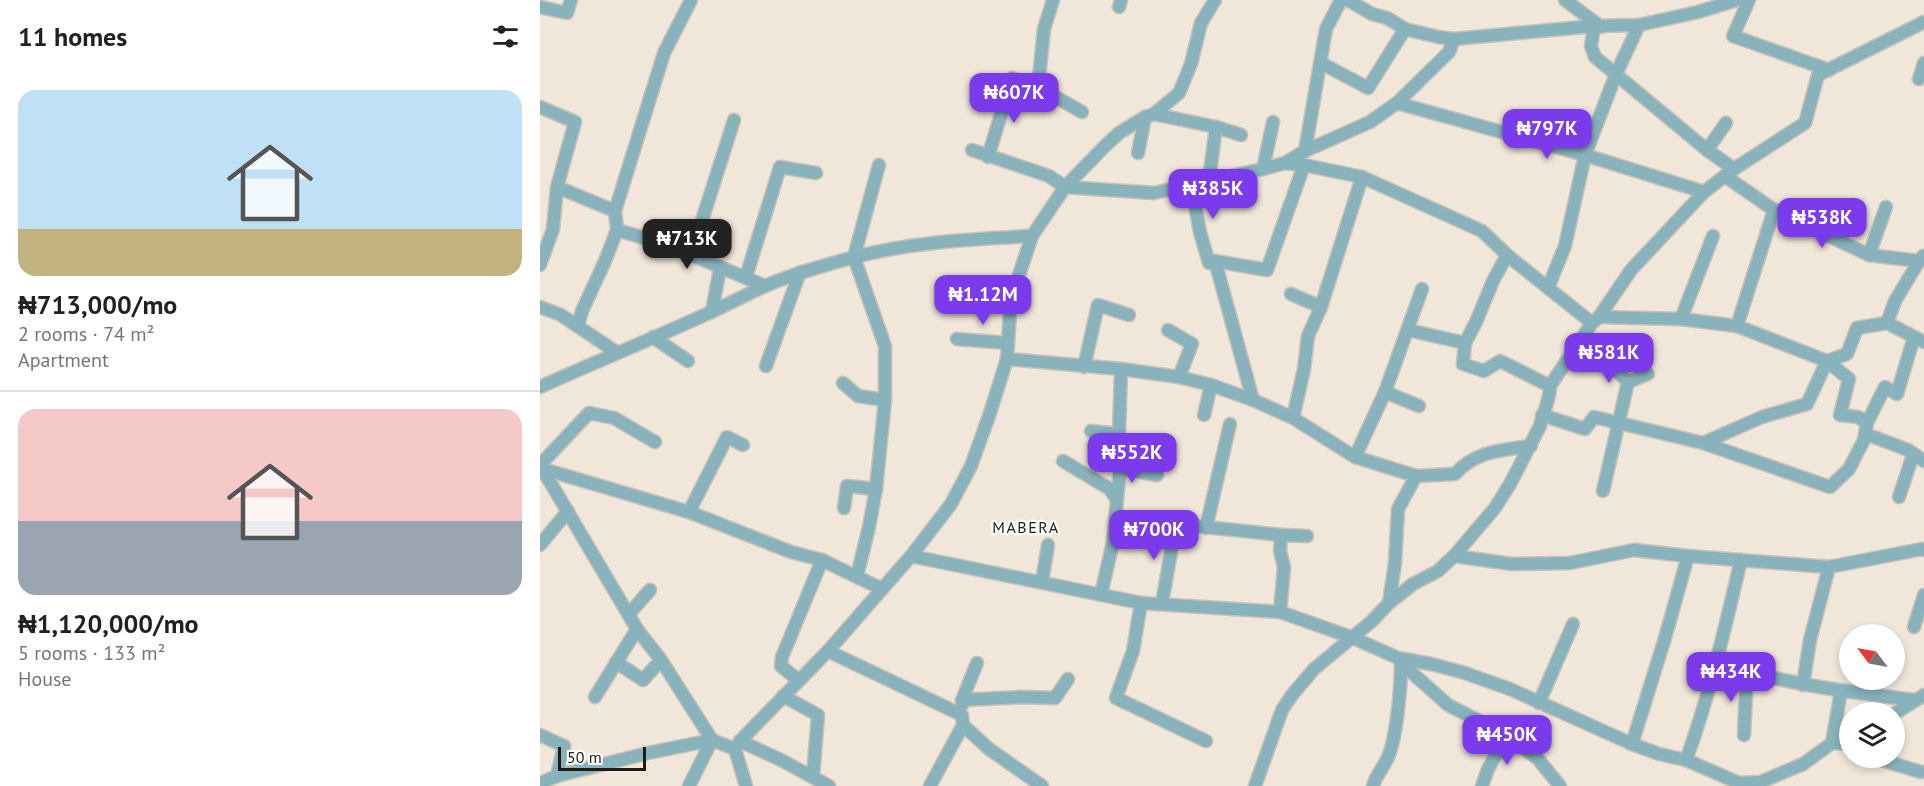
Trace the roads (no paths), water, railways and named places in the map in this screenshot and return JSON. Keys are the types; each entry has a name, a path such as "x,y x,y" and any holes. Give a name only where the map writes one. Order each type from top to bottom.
{"street":[{"path":"540,7 567,13 571,0"},
{"path":"578,325 617,230 615,211 664,53 691,0"},
{"path":"1038,87 1044,29 1053,0"},
{"path":"738,745 828,651 911,556 951,504 971,466 1007,359 1013,301 1032,236 1065,187 1119,133 1150,115 1179,93 1191,64 1201,22 1215,0"},
{"path":"1305,151 1326,29 1341,0"},
{"path":"1348,0 1405,29 1454,39 1598,26 1639,25 1699,6 1737,0"},
{"path":"1565,0 1598,26"},
{"path":"1749,0 1733,36 1829,70"},
{"path":"1255,786 1282,710 1314,669 1413,584 1438,571 1454,556 1495,508 1531,446 1550,397 1551,386 1631,270 1704,192 1730,172 1805,123 1818,75 1924,22"},
{"path":"1548,288 1565,246 1585,154 1616,74 1639,25"},
{"path":"1598,26 1591,46 1595,57 1707,150 1774,210 1869,255 1921,257 1895,301 1887,323"},
{"path":"1321,63 1368,88 1405,29"},
{"path":"972,150 1049,176 1065,187 1154,193 1263,169 1285,163 1305,151 1370,122 1397,103 1449,52 1454,39"},
{"path":"1919,79 1924,63"},
{"path":"988,157 1012,78 1038,87 1082,112"},
{"path":"1397,103 1585,154 1704,192"},
{"path":"540,107 575,122 557,187 553,229 540,265"},
{"path":"1150,115 1216,127 1241,135"},
{"path":"1138,153 1150,115"},
{"path":"691,255 734,120"},
{"path":"1263,169 1273,122"},
{"path":"1707,150 1726,123"},
{"path":"1209,180 1216,127"},
{"path":"1285,163 1362,177 1482,231 1507,255 1548,288 1595,320 1681,320 1737,326 1827,361 1849,379 1840,415 1858,417 1867,428 1919,458 1899,497"},
{"path":"857,576 876,489 885,400 885,346 854,257 879,165"},
{"path":"1191,184 1200,232 1209,263 1215,261 1267,270 1304,165"},
{"path":"746,277 780,167 816,173"},
{"path":"1293,418 1304,369 1308,336 1321,307 1362,177"},
{"path":"557,187 615,211"},
{"path":"1869,255 1886,207"},
{"path":"1737,326 1774,210"},
{"path":"617,230 668,245 765,286"},
{"path":"540,387 800,272 854,257 905,247 963,239 1032,236"},
{"path":"1681,320 1713,236"},
{"path":"1507,255 1465,343 1463,364 1484,371 1500,361 1551,386"},
{"path":"1215,261 1253,400"},
{"path":"712,312 720,268"},
{"path":"766,366 800,272"},
{"path":"1355,457 1385,392 1422,289"},
{"path":"1291,294 1321,307"},
{"path":"1084,367 1098,305 1129,315"},
{"path":"540,307 578,325 616,352"},
{"path":"1542,416 1585,429 1594,417 1703,443 1830,487 1849,469 1885,387 1897,394 1919,339 1887,323 1857,328 1846,354 1827,361 1807,404 1762,417 1703,443"},
{"path":"1168,330 1192,344 1179,377"},
{"path":"1408,330 1465,343"},
{"path":"653,337 688,361"},
{"path":"1583,337 1628,382"},
{"path":"957,339 1007,343"},
{"path":"1007,359 1120,369 1179,377 1211,385 1293,418 1355,457 1416,476 1455,474 1488,452 1531,446"},
{"path":"1101,594 1113,542 1122,446 1119,434 1120,369"},
{"path":"1628,382 1648,374"},
{"path":"1602,491 1628,382"},
{"path":"843,383 858,396 885,400"},
{"path":"1203,415 1211,385"},
{"path":"1385,392 1419,406"},
{"path":"541,466 589,413 614,418 654,442"},
{"path":"1206,528 1230,424"},
{"path":"1091,430 1119,434"},
{"path":"689,512 727,437 743,445"},
{"path":"1063,461 1110,489 1116,499"},
{"path":"541,466 689,512 791,552 822,560 882,589"},
{"path":"541,466 637,629 661,660 712,740"},
{"path":"1119,468 1157,475"},
{"path":"1389,603 1395,563 1398,509 1416,476"},
{"path":"844,508 847,486 876,489"},
{"path":"540,546 568,511"},
{"path":"1162,603 1176,524"},
{"path":"1113,542 1176,524 1307,536"},
{"path":"1280,612 1284,567 1280,551 1281,535"},
{"path":"1042,582 1048,545"},
{"path":"1454,556 1512,564 1570,563 1634,550 1829,567 1923,549"},
{"path":"911,556 1141,603 1280,612 1351,637 1400,661 1462,672 1510,689 1632,744 1659,754 1686,760 1739,783 1758,784 1803,764 1832,743 1839,743"},
{"path":"1632,744 1688,556"},
{"path":"798,680 781,666 782,657 822,560"},
{"path":"1686,760 1697,732 1742,560"},
{"path":"1803,685 1810,640 1829,567"},
{"path":"628,614 650,590"},
{"path":"1914,627 1924,595"},
{"path":"1141,603 1133,651 1116,698 1206,741"},
{"path":"1539,703 1573,624"},
{"path":"595,697 637,629"},
{"path":"828,651 962,720 988,749 1042,786"},
{"path":"616,662 643,680 661,660"},
{"path":"1400,661 1448,705 1507,735 1538,759 1560,786"},
{"path":"1373,786 1389,756 1401,684 1400,661"},
{"path":"930,786 962,720 962,700 977,663"},
{"path":"1716,663 1803,685 1841,691 1919,697"},
{"path":"1744,735 1747,672"},
{"path":"962,700 1055,698 1068,679"},
{"path":"1832,743 1841,691"},
{"path":"783,696 818,715 813,776"},
{"path":"1905,707 1919,697"},
{"path":"540,735 564,746 557,776"},
{"path":"1482,786 1488,769 1507,735"},
{"path":"689,786 712,740"},
{"path":"540,783 557,776 648,753 712,740 738,745 813,776 829,786"},
{"path":"738,745 746,786"},
{"path":"1905,767 1921,772"}],"district":[{"name":"MABERA","path":"1026,527"}]}
